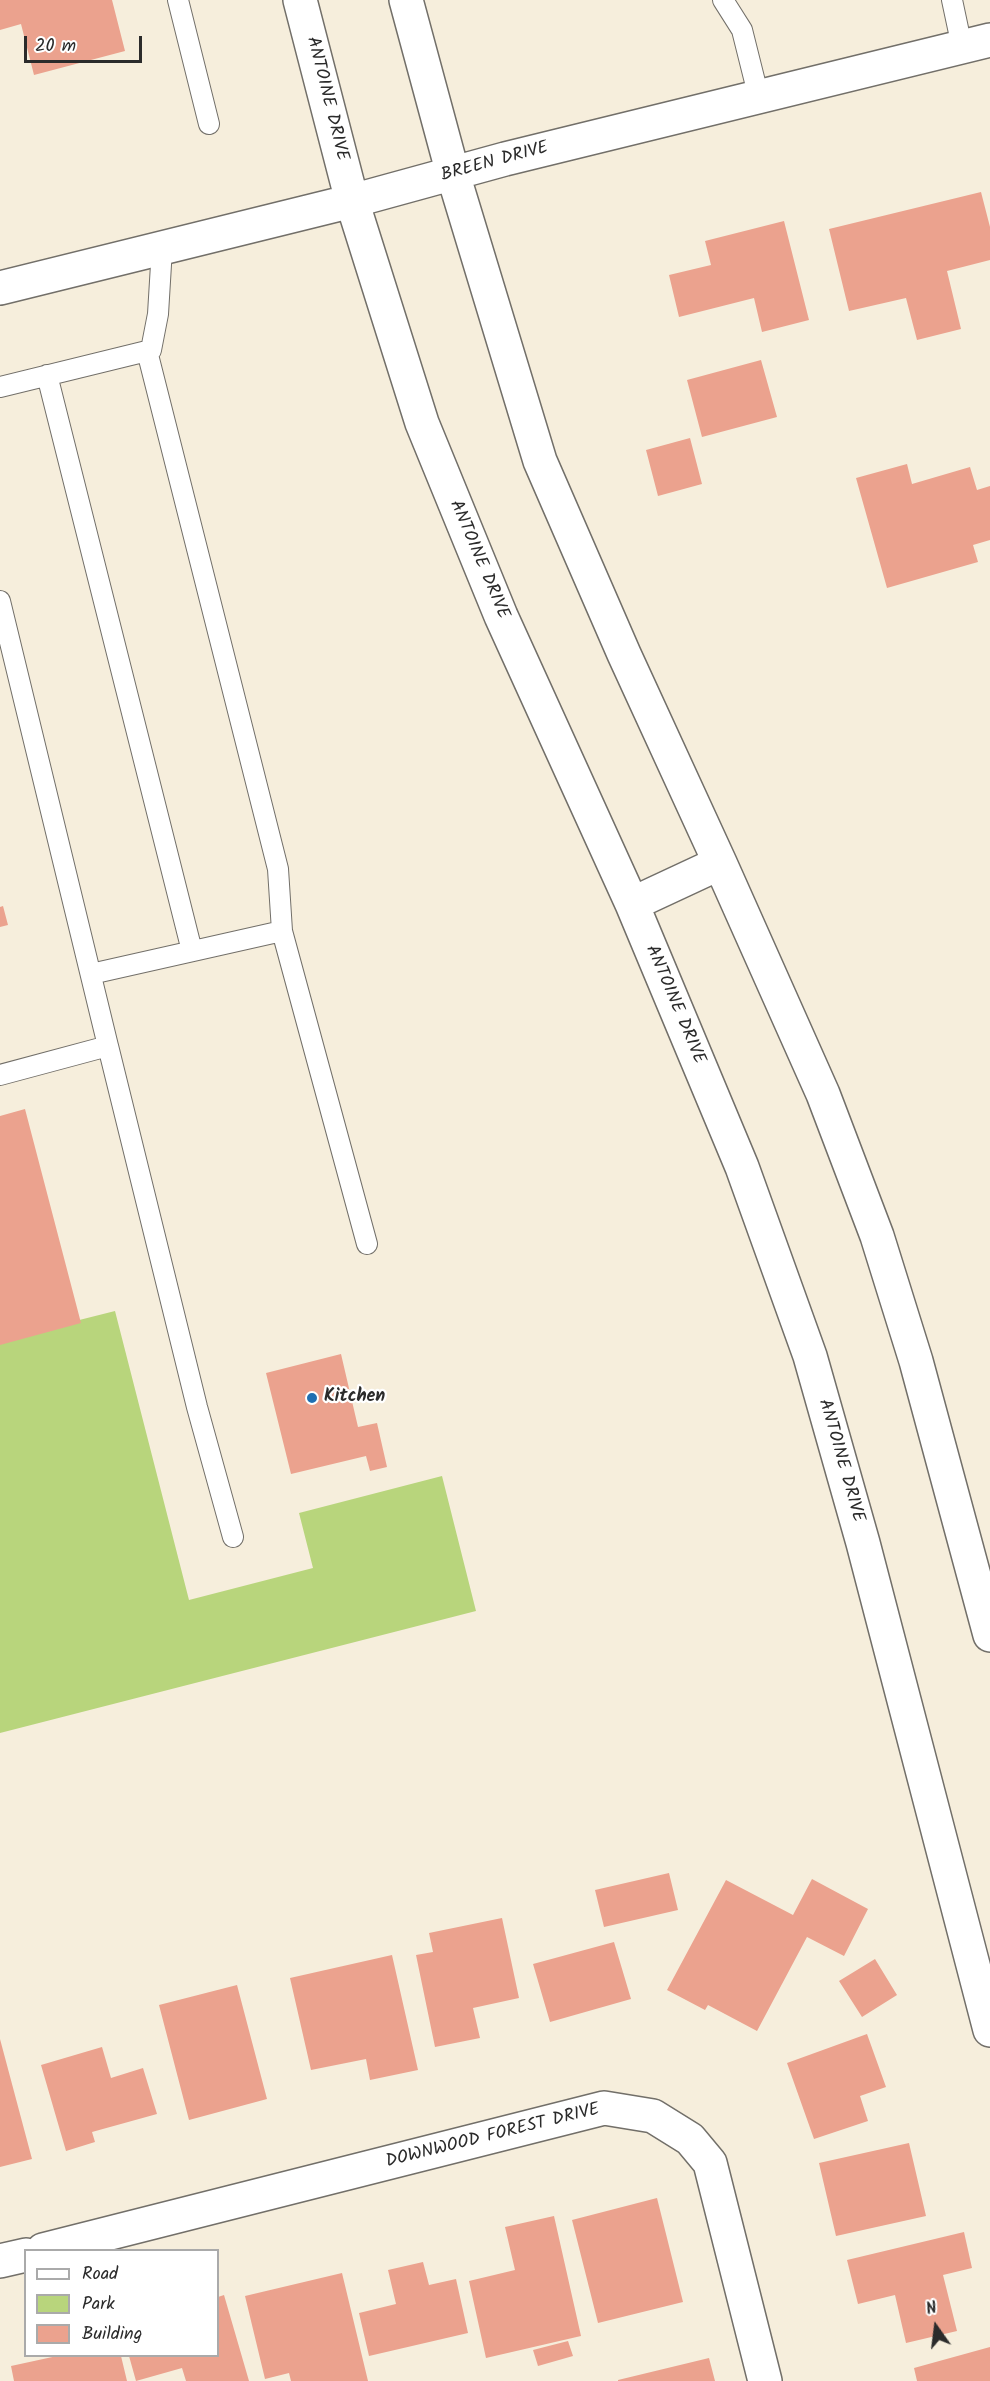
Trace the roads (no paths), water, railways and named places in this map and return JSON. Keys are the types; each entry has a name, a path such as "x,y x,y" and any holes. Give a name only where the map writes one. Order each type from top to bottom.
{"main road":[{"name":"ANTOINE DRIVE","path":"300,0 352,201 422,423 501,616 632,904 746,1178 810,1356 863,1543 990,2030"},
{"path":"405,0 453,174 540,461 624,654 823,1094 877,1236 916,1361 990,1635"},
{"name":"BREEN DRIVE","path":"0,288 352,201 505,159 976,44"},
{"path":"632,904 720,863"},
{"name":"DOWNWOOD FOREST DRIVE","path":"47,2249 604,2108 653,2116 690,2139 710,2163 765,2381"},
{"path":"0,2262 24,2256"}],"lane":[{"path":"178,0 209,124"},
{"path":"723,0 742,30 759,98"},
{"path":"952,0 976,44"},
{"path":"0,387 151,350 158,314 162,248"},
{"path":"147,351 278,869 282,931 367,1244"},
{"path":"47,375 192,951"},
{"path":"0,601 197,1407 232,1537"},
{"path":"91,974 282,931"},
{"path":"0,1075 108,1046"}],"place":[{"name":"Kitchen","path":"312,1398"}]}
